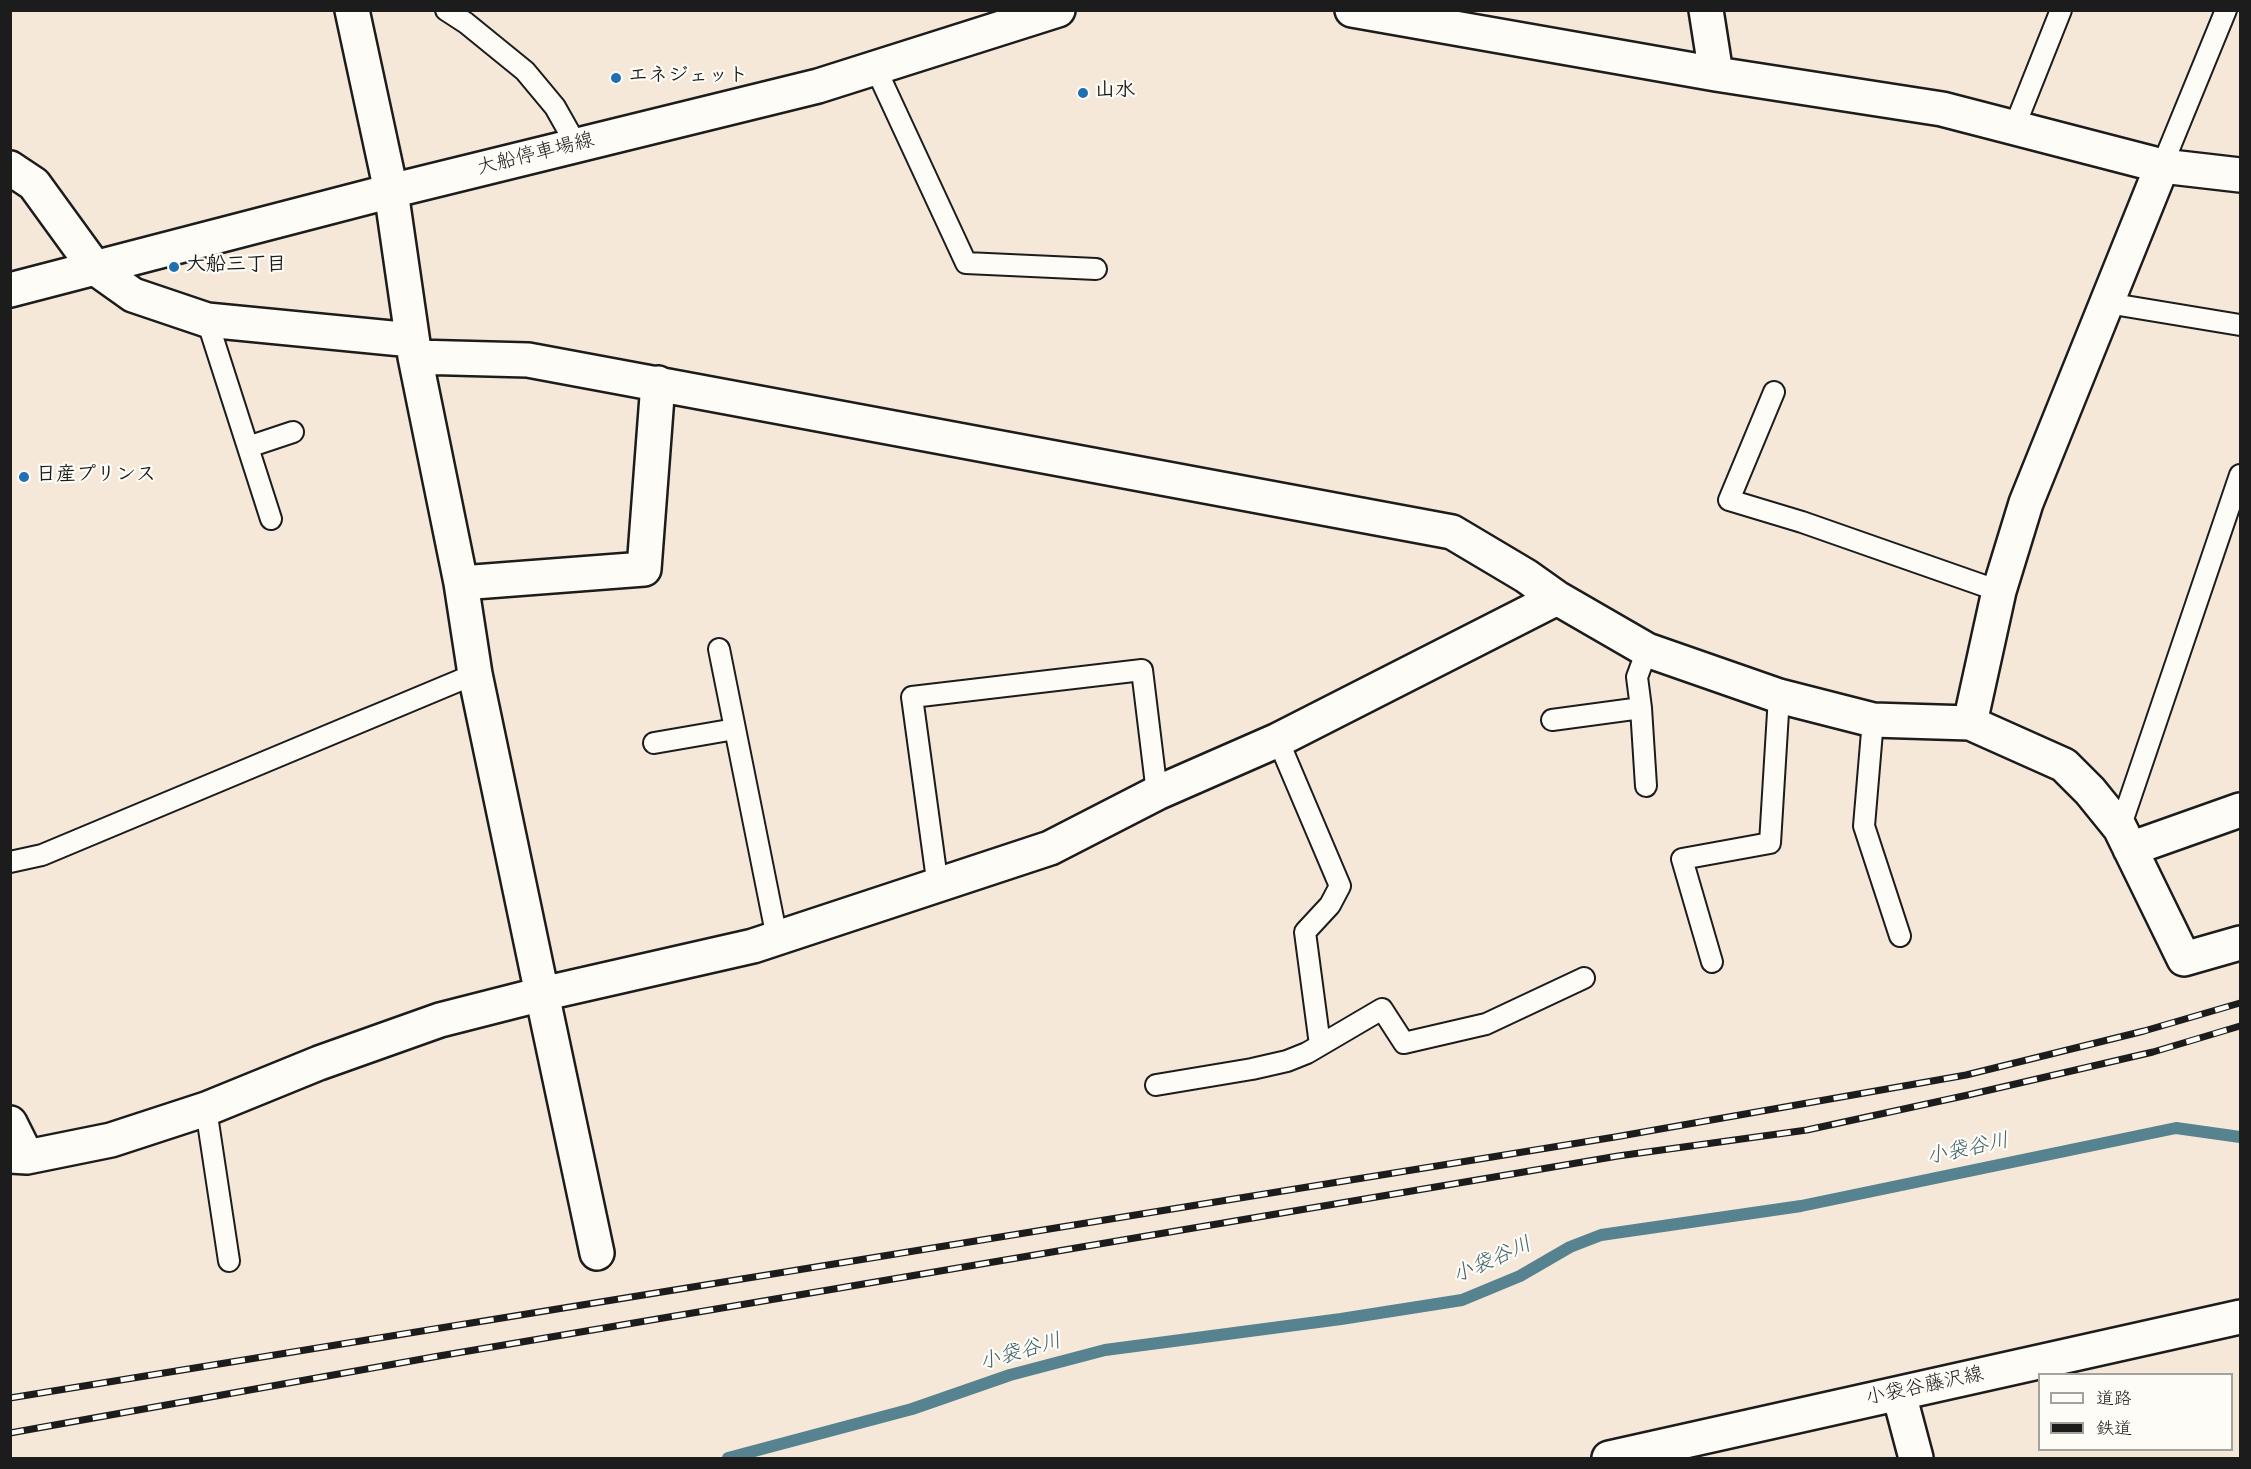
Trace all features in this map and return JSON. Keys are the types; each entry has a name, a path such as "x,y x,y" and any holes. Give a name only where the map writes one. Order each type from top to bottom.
{"street":[{"path":"352,10 391,191 413,349 461,584 475,674 597,1253"},
{"name":"大船停車場線","path":"10,290 391,191 818,86 1058,10"},
{"path":"1352,10 1716,74 1942,109 2162,166 2241,175"},
{"path":"1706,10 1716,74"},
{"path":"1970,723 1999,591 2026,503 2162,166"},
{"path":"10,168 34,184 95,268 133,295 207,321 413,349 528,360 1452,532 1526,576 1557,598 1647,650 1779,696 1873,720 1970,723 2064,765 2090,791 2125,838 2184,959 2241,943"},
{"path":"461,584 644,569 658,383"},
{"path":"10,1123 19,1156 111,1140 206,1108 319,1063 440,1020 542,994 753,946 938,887 1050,848 1157,793 1278,740 1557,598"},
{"path":"2125,838 2241,810"},
{"name":"小袋谷藤沢線","path":"1610,1458 2241,1317"},
{"path":"1899,1394 1916,1458"}],"lane":[{"path":"446,10 466,22 525,70 555,106 577,146"},
{"path":"2014,128 2061,10"},
{"path":"2162,166 2226,10"},
{"path":"876,69 966,263 1096,269"},
{"path":"2107,303 2241,325"},
{"path":"207,321 271,519"},
{"path":"1774,392 1729,500 1802,522 1999,591"},
{"path":"248,447 293,432"},
{"path":"2125,838 2241,475"},
{"path":"719,649 777,938"},
{"path":"1646,786 1637,677 1647,650"},
{"path":"938,887 912,697 1143,670 1157,793"},
{"path":"10,862 42,855 475,674"},
{"path":"1712,962 1682,859 1770,843 1779,696"},
{"path":"1552,720 1641,708"},
{"path":"1873,720 1864,826 1900,936"},
{"path":"654,743 735,729"},
{"path":"1278,740 1340,886 1330,904 1305,932 1320,1045"},
{"path":"1156,1085 1252,1069 1287,1060 1307,1053 1382,1009 1404,1043 1486,1024 1584,978"},
{"path":"206,1108 229,1261"}],"waterway":[{"name":"小袋谷川","path":"728,1458 912,1409 1010,1375 1105,1350 1341,1319 1462,1300 1520,1276 1570,1247 1601,1235 1801,1206 2176,1128 2240,1137"}],"railway":[{"path":"10,1398 1615,1137 1966,1075 2144,1031 2240,1003"},
{"path":"10,1433 439,1356 1618,1156 1807,1130 2153,1052 2240,1026"}],"place":[{"name":"エネジェット","path":"616,78"},
{"name":"山水","path":"1083,93"},
{"name":"大船三丁目","path":"174,267"},
{"name":"日産プリンス","path":"24,477"}]}
